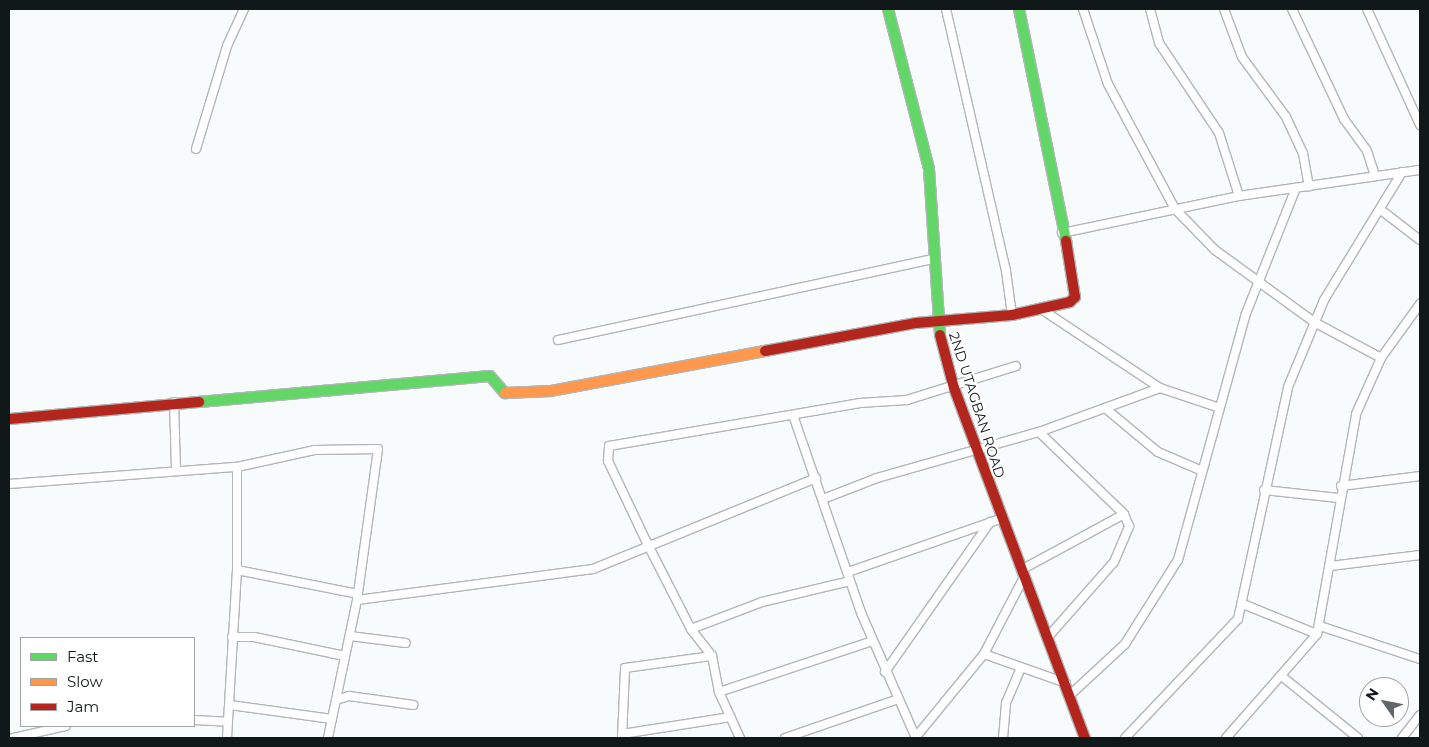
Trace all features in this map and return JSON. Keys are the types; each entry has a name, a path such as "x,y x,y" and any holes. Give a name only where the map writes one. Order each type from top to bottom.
{"street":[{"path":"196,149 226,46 244,9"},
{"name":"2ND UTAGBAN ROAD","path":"888,9 929,169 936,321 954,388 974,452 1066,683 1085,738"},
{"path":"946,9 1006,271 1012,315"},
{"path":"9,419 174,402 490,376 497,379 505,394 551,392 936,321 1012,315 1070,302 1075,297 1019,9"},
{"path":"1083,9 1108,84 1175,209 1215,250 1314,322 1381,358"},
{"path":"1150,9 1159,43 1219,132 1239,196"},
{"path":"1224,9 1242,57 1286,117 1303,152 1309,186"},
{"path":"1292,9 1344,119 1367,151 1375,176"},
{"path":"1367,9 1420,125"},
{"path":"1062,234 1239,196 1420,170"},
{"path":"1125,738 1229,633 1243,604 1264,490 1288,387 1314,322 1402,172"},
{"path":"1070,695 1125,644 1154,604 1178,560 1193,513 1200,470 1217,407 1260,282 1296,188"},
{"path":"1381,210 1420,240"},
{"path":"558,340 932,259"},
{"path":"1226,738 1284,678 1317,634 1330,566 1341,486 1356,414 1381,358 1420,304"},
{"path":"1041,309 1160,388 1217,407"},
{"path":"740,738 720,692 712,656 691,629 647,544 608,461 608,446 794,418 954,388 1016,366"},
{"path":"823,499 1039,432 1160,388"},
{"path":"174,402 176,470"},
{"path":"1105,408 1158,452 1200,470"},
{"path":"794,418 872,641 916,738 984,654 1022,574 1124,514"},
{"path":"1039,432 1124,514 1129,526 1114,562 1048,637"},
{"path":"9,484 236,467 314,450 378,449 358,597 328,738"},
{"path":"227,738 236,570 236,467"},
{"path":"1341,486 1420,476"},
{"path":"236,570 358,597 436,593 507,579 563,576 593,569 647,544 816,478"},
{"path":"1264,490 1339,498"},
{"path":"848,572 1000,519"},
{"path":"885,672 990,522"},
{"path":"1330,566 1420,555"},
{"path":"691,629 762,602 850,581"},
{"path":"1243,604 1317,634"},
{"path":"1320,626 1420,659"},
{"path":"232,637 254,636 345,656"},
{"path":"350,636 406,643"},
{"path":"720,692 872,641"},
{"path":"984,654 1066,683"},
{"path":"712,656 625,668 622,736 731,717"},
{"path":"1003,738 1006,703 1021,667"},
{"path":"1284,678 1358,738"},
{"path":"336,700 349,696 413,705"},
{"path":"785,738 898,699"},
{"path":"230,705 332,720"},
{"path":"1402,738 1420,716"},
{"path":"195,720 228,722"},
{"path":"13,738 62,727"},
{"path":"1233,731 1240,738"}],"traffic: fast":[{"path":"888,9 929,169 940,335"},
{"path":"1019,9 1066,241"},
{"path":"199,402 490,376 505,393"}],"traffic: slow":[{"path":"505,393 551,391 765,351"}],"traffic: jam":[{"path":"765,351 916,323 1012,315 1070,302 1075,297 1066,241"},
{"path":"940,335 954,388 1085,738"},
{"path":"9,419 199,402"}]}
